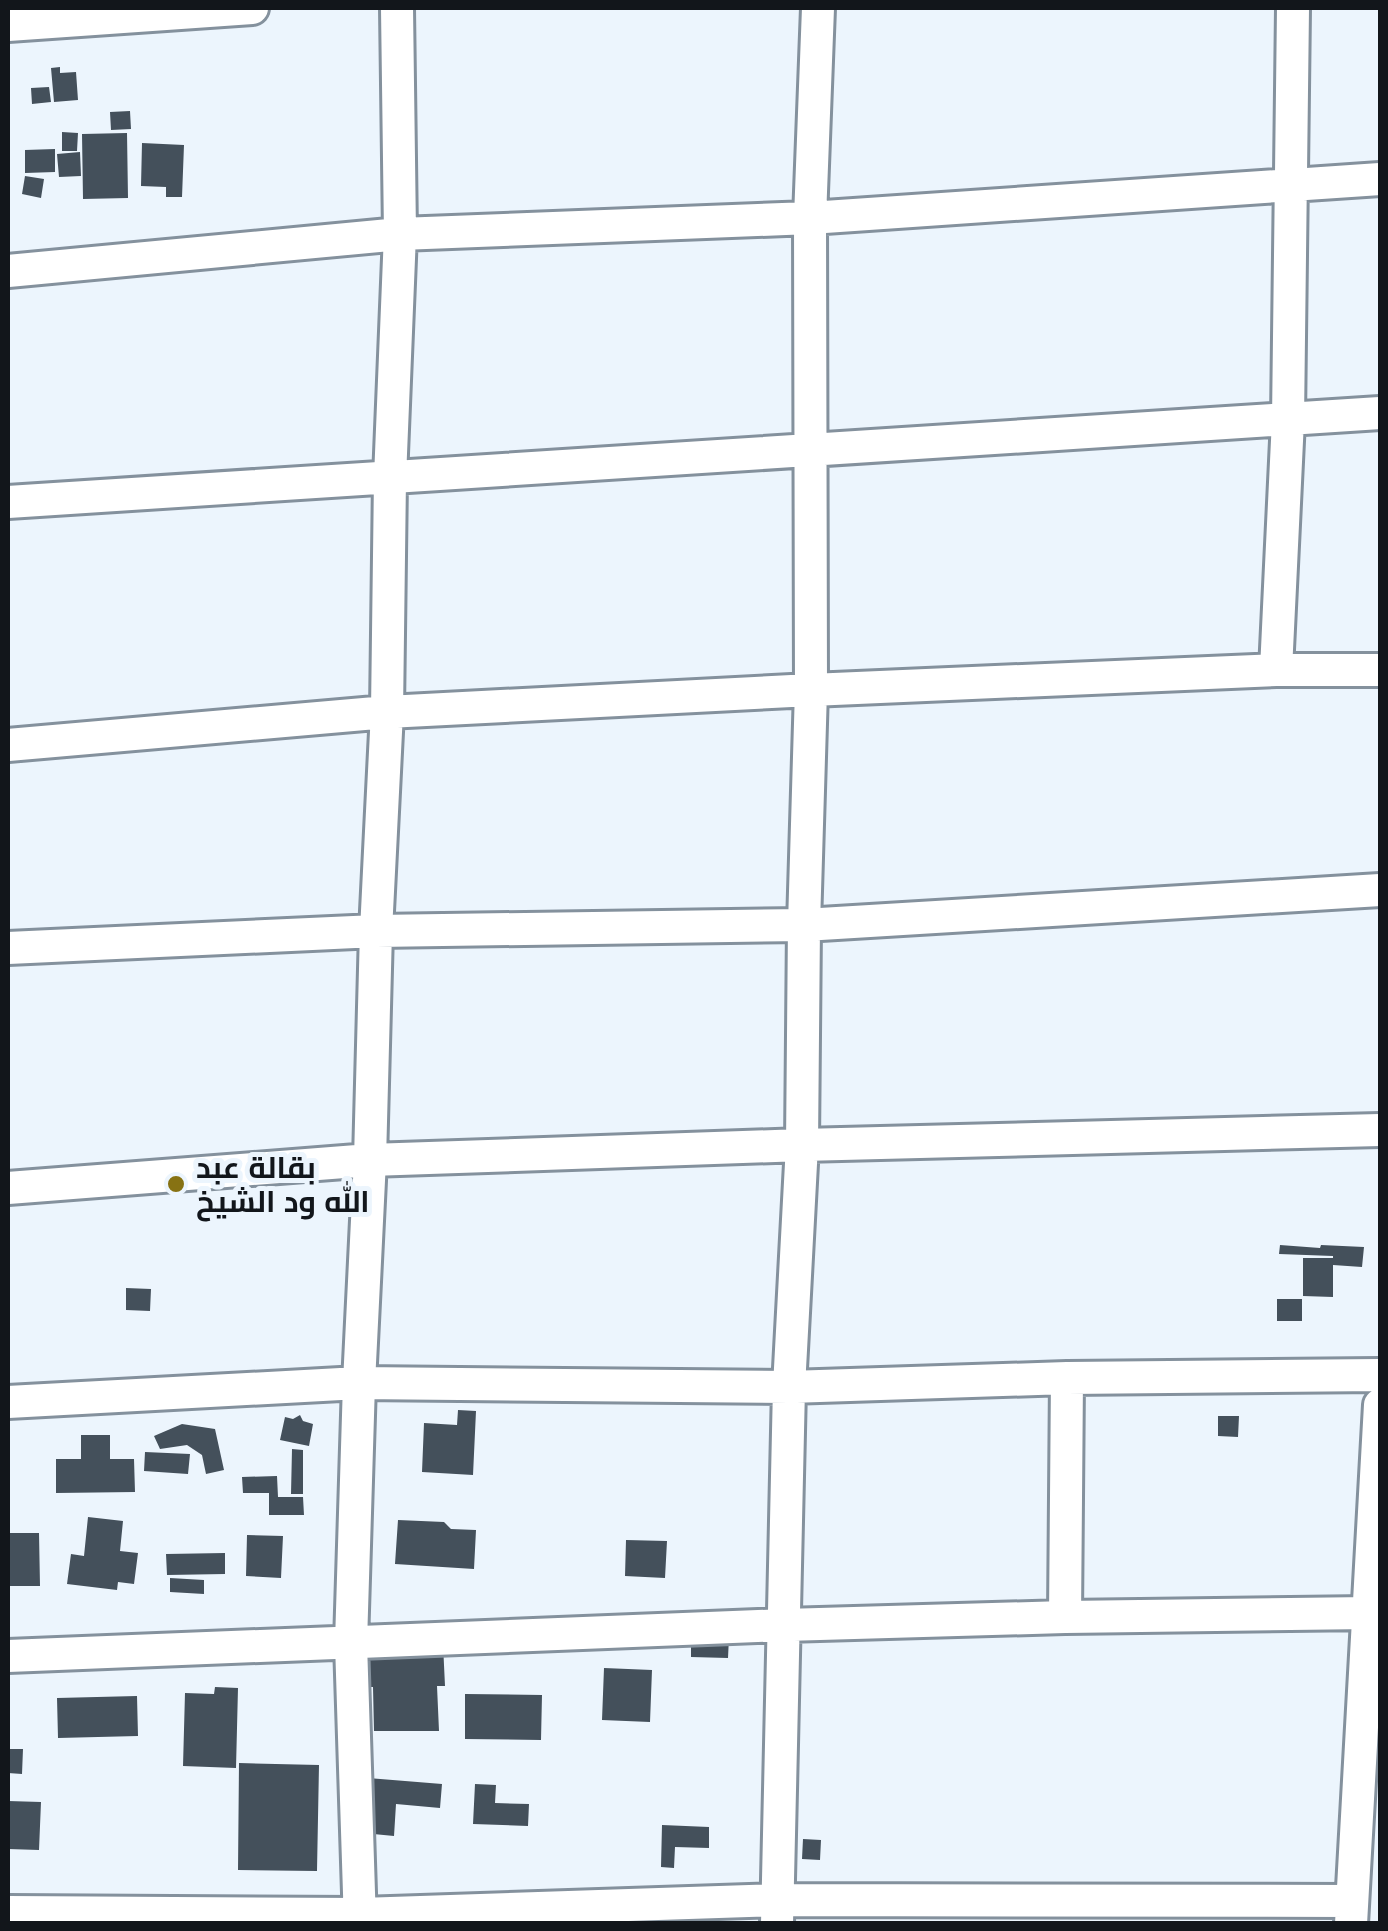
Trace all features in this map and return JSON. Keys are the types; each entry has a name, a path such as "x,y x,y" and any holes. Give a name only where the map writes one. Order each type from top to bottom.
{"street":[{"path":"8,25 252,8"},
{"path":"361,1919 352,1643 387,712 390,478 400,234 397,8"},
{"path":"778,1911 789,1387 802,1145 811,690 810,218 818,8"},
{"path":"1276,670 1288,420 1294,8"},
{"path":"8,271 400,234 810,218 1380,179"},
{"path":"8,502 1380,413"},
{"path":"8,744 387,712 1276,670 1380,670"},
{"path":"8,948 376,931 804,925 1380,890"},
{"path":"8,1188 370,1160 1380,1130"},
{"path":"8,1402 359,1382 789,1387 1067,1378 1380,1375"},
{"path":"1065,1618 1067,1378"},
{"path":"8,1912 361,1919 778,1911 1352,1912 1380,1405"},
{"path":"8,1656 785,1625 1368,1613"}],"building":[{"path":"60,67 60,73 76,72 78,100 54,102 51,68"},
{"path":"49,87 51,102 32,104 31,88"},
{"path":"130,111 131,129 111,130 110,112"},
{"path":"62,132 78,133 77,151 62,151"},
{"path":"127,133 128,198 83,199 82,134"},
{"path":"142,143 184,145 182,197 166,197 166,187 141,186"},
{"path":"55,149 55,172 25,173 25,150"},
{"path":"80,152 81,176 59,177 57,154"},
{"path":"25,176 44,179 41,198 22,194"},
{"path":"1280,1245 1364,1247 1362,1267 1333,1265 1333,1297 1303,1296 1303,1258 1333,1256 1279,1254"},
{"path":"126,1288 151,1289 150,1311 126,1310"},
{"path":"1277,1299 1302,1299 1302,1321 1277,1321"},
{"path":"458,1410 476,1411 473,1475 422,1472 424,1423 457,1425"},
{"path":"300,1415 303,1421 313,1424 309,1446 280,1440 285,1417 293,1419"},
{"path":"1218,1416 1239,1416 1238,1437 1218,1436"},
{"path":"182,1424 215,1429 224,1470 206,1474 202,1455 187,1445 160,1449 154,1436"},
{"path":"81,1435 110,1435 110,1459 134,1459 135,1492 56,1493 56,1459 81,1459"},
{"path":"292,1449 303,1450 303,1494 291,1494"},
{"path":"145,1452 190,1454 188,1474 144,1471"},
{"path":"277,1476 278,1497 303,1497 304,1515 269,1515 269,1493 243,1493 242,1477"},
{"path":"88,1517 123,1521 120,1551 138,1553 134,1584 118,1582 117,1590 67,1584 71,1554 84,1556"},
{"path":"398,1520 444,1522 451,1529 476,1530 474,1569 395,1564"},
{"path":"8,1533 39,1533 40,1586 8,1586"},
{"path":"247,1535 283,1536 281,1578 246,1576"},
{"path":"626,1540 667,1541 665,1578 625,1576"},
{"path":"225,1553 225,1574 167,1575 166,1554"},
{"path":"170,1578 204,1580 204,1594 170,1592"},
{"path":"691,1636 729,1637 728,1658 691,1657"},
{"path":"443,1644 445,1686 437,1686 439,1731 374,1731 373,1687 356,1687 354,1648"},
{"path":"604,1668 652,1670 650,1722 602,1720"},
{"path":"215,1687 238,1688 236,1768 183,1766 185,1693 214,1694"},
{"path":"465,1694 542,1695 541,1740 465,1739"},
{"path":"137,1696 138,1736 58,1738 57,1698"},
{"path":"8,1749 23,1749 22,1774 8,1773"},
{"path":"239,1763 319,1765 317,1871 238,1870"},
{"path":"368,1778 442,1784 440,1808 396,1804 394,1836 363,1833"},
{"path":"475,1784 496,1785 495,1803 529,1804 528,1826 473,1824"},
{"path":"8,1801 41,1802 39,1850 8,1849"},
{"path":"662,1825 709,1827 709,1848 675,1847 674,1868 661,1867"},
{"path":"803,1839 821,1840 820,1860 802,1859"}],"place":[{"name":"بقالة عبد الله ود الشيخ","path":"176,1184"}]}
